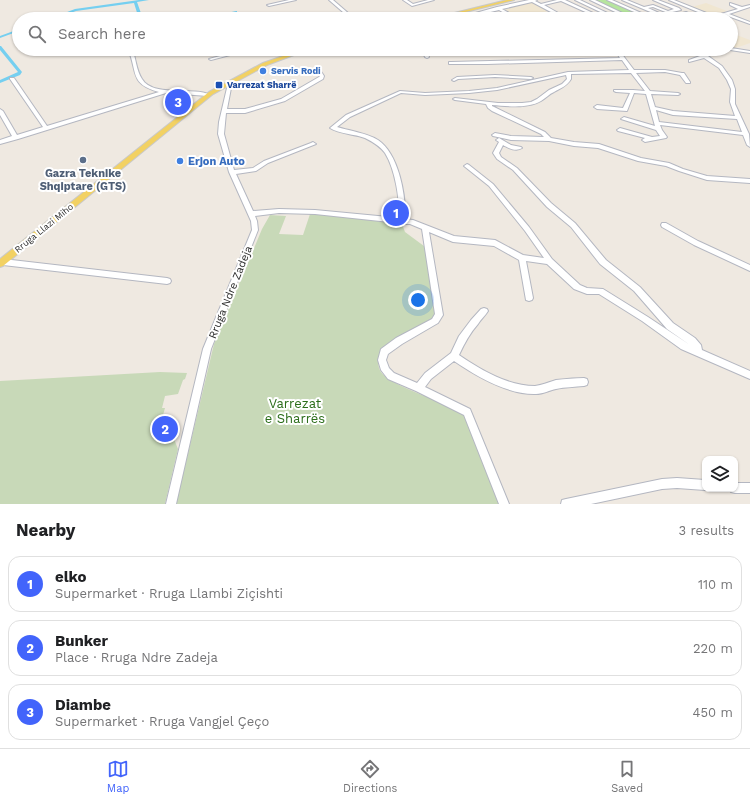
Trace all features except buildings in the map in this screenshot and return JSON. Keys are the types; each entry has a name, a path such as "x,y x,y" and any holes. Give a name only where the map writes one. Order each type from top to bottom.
{"main road":[{"path":"462,12 511,0"},
{"name":"Rruga Llazi Miho","path":"2,263 208,95 228,83 274,60 286,56"}],"street":[{"path":"269,5 294,0"},
{"path":"331,0 345,12"},
{"path":"405,0 412,5 432,0"},
{"path":"511,0 516,5"},
{"path":"487,12 533,0 554,12"},
{"path":"540,5 561,0 587,12"},
{"path":"577,0 602,12"},
{"path":"583,2 592,0 618,12"},
{"path":"609,0 637,12"},
{"path":"624,0 652,12"},
{"path":"655,0 684,12"},
{"path":"671,0 702,12"},
{"path":"736,1 731,4 742,9"},
{"path":"625,7 634,4"},
{"path":"493,5 506,12"},
{"path":"580,9 591,6"},
{"path":"644,8 654,6 667,12 690,7"},
{"path":"732,12 750,6"},
{"path":"471,10 474,12"},
{"path":"607,12 614,10"},
{"path":"738,18 750,23"},
{"path":"738,50 749,52"},
{"path":"132,56 139,80 146,86 164,92 208,95"},
{"path":"211,59 223,56"},
{"path":"465,56 467,62"},
{"path":"621,56 648,92 658,126 664,137 645,140"},
{"path":"690,61 704,57 715,61 724,71 733,91 732,99 750,143"},
{"path":"451,63 623,59"},
{"path":"224,111 245,111 285,99 322,77 318,71"},
{"path":"402,222 402,206 394,168 386,149 378,142 333,128 348,116 400,92 425,94 469,92 505,88 568,74 632,71 680,73 688,82"},
{"path":"455,99 516,104 534,102 566,83 569,79 568,74"},
{"path":"454,80 456,78 488,76 541,79"},
{"path":"12,79 46,128"},
{"name":"Rruga Ndre Zadeja","path":"171,504 208,349 254,234 255,224 232,172 221,134 229,88 228,83"},
{"path":"616,91 678,94"},
{"path":"597,107 625,110 633,91"},
{"path":"0,142 164,92"},
{"path":"488,102 490,107 494,110 543,133 549,139"},
{"path":"653,108 674,113 740,118"},
{"path":"0,111 16,138"},
{"path":"624,119 658,126 684,126 721,132 746,134"},
{"path":"620,130 656,139"},
{"path":"519,148 510,147 495,135 511,138 549,139 574,144 599,146 640,160 667,164 707,178 750,181"},
{"path":"502,142 496,150 498,156 515,169 549,205 573,225 603,262 637,289 670,326 695,344 698,351"},
{"path":"232,172 254,170 266,162 314,144"},
{"path":"467,166 491,185 527,229 549,261 577,288 586,291 600,291 645,319 684,346 750,375"},
{"path":"251,214 279,211 315,212 417,224 453,239 495,243 522,258 549,261"},
{"path":"664,225 696,243 750,268"},
{"path":"427,228 426,230 439,315 435,321 391,346 384,352 382,360 385,370 392,376 467,412 504,504"},
{"path":"522,258 529,298"},
{"path":"2,263 167,281"},
{"path":"419,388 428,376 454,356 462,339 484,311"},
{"path":"454,356 485,374 514,387 538,390 550,386 584,382"},
{"path":"566,504 662,484 677,483 702,485"},
{"path":"738,488 750,488"}],"shaded area":[{"path":"532,2 548,11 508,12 503,9"},
{"path":"706,3 727,11 706,12 692,7"},
{"path":"738,36 750,40 750,43 738,47"}],"green space":[{"path":"594,0 607,0 634,12 621,12"},
{"name":"Varrezat e Sharrës","path":"310,214 402,224 405,232 428,249 436,315 434,318 387,344 379,357 378,365 381,372 395,383 465,413 501,504 176,504 214,344 262,229 270,215 286,216 279,234 303,235"},
{"path":"160,372 187,373 178,394 165,396 162,408 165,408 161,422 173,423 172,434 178,449 165,504 0,504 0,381"}],"waterway":[{"path":"70,12 147,0"},
{"path":"135,2 139,12"},
{"path":"0,37 12,33"},
{"path":"0,47 20,72 0,82"}],"place":[{"name":"Servis Rodi","path":"263,71"},
{"name":"Varrezat Sharrë","path":"219,85"},
{"name":"Diambe","path":"178,102"},
{"name":"Gazra Teknike Shqiptare (GTS)","path":"83,160"},
{"name":"Erjon Auto","path":"180,161"},
{"name":"elko","path":"396,213"},
{"name":"Bunker","path":"165,429"}]}
